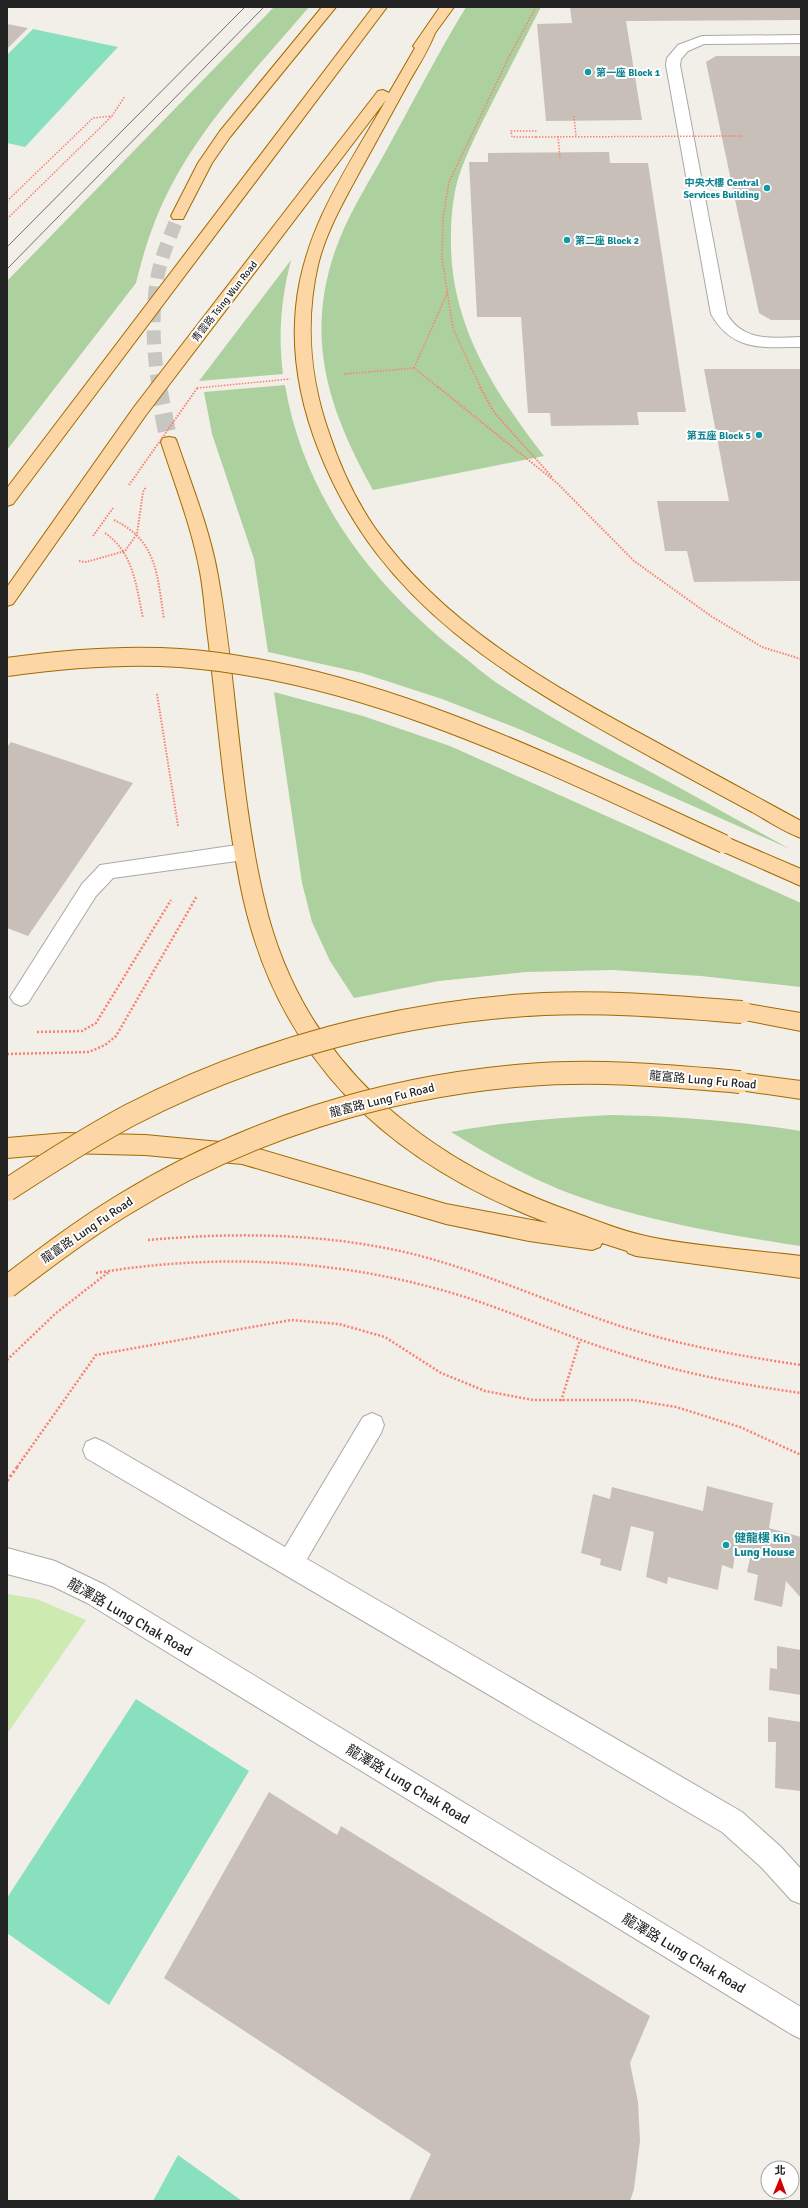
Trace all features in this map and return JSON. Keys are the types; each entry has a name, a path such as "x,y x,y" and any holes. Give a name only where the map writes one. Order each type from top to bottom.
{"main road":[{"path":"178,216 205,163 224,134 329,7"},
{"path":"7,500 380,7"},
{"name":"青雲路 Tsing Wun Road","path":"7,600 140,411 429,34 447,7"},
{"path":"429,34 329,214 311,262 306,283 302,333 310,400 317,424 340,481 369,533 389,558 414,586 470,636 546,688 597,719 801,830"},
{"path":"169,442 208,566 244,852 263,936 280,981 304,1026 336,1069 366,1101 402,1133 441,1162 477,1182 552,1216 650,1248"},
{"path":"7,667 98,658 166,658 239,666 336,687 435,719 506,747 801,878"},
{"path":"7,1190 69,1150 167,1098 260,1058 348,1033 442,1014 543,1004 599,1004 742,1012 801,1022"},
{"name":"龍富路 Lung Fu Road","path":"7,1287 92,1224 180,1172 227,1149 337,1110 438,1086 527,1075 613,1074 740,1082 801,1090"},
{"path":"7,1148 65,1143 145,1145 242,1154 362,1188 446,1214 529,1231 801,1267"}],"street":[{"path":"801,39 702,40 682,48 674,58 673,65 719,314 723,324 739,337 750,341 801,342"},
{"path":"21,997 89,890 107,871 244,852"},
{"path":"290,1563 372,1426"},
{"path":"95,1450 732,1822 771,1857 801,1890"},
{"name":"龍澤路 Lung Chak Road","path":"7,1561 55,1574 96,1594 801,2024"}],"path":[{"path":"536,7 509,57 449,182 443,218 442,258 453,329 468,364 494,412 557,483 634,561 711,616 762,647 801,659"},
{"path":"7,219 112,116 125,96"},
{"path":"7,201 93,118 112,116"},
{"path":"574,116 576,136"},
{"path":"537,131 511,132 512,137 742,136"},
{"path":"558,136 560,158"},
{"path":"414,368 448,291"},
{"path":"337,375 414,368 557,483"},
{"path":"129,485 198,387 290,379"},
{"path":"76,560 86,562 125,551 138,534 143,492"},
{"path":"93,536 113,508"},
{"path":"114,520 138,534 148,551 154,567 166,626"},
{"path":"105,533 113,537 125,551 133,574 143,618"},
{"path":"7,1054 89,1052 105,1045 116,1036 198,894 202,880 204,857"},
{"path":"148,1240 240,1235 309,1238 379,1248 448,1264 620,1326 680,1343 735,1355 801,1365"},
{"path":"89,1274 175,1262 238,1260 313,1265 373,1274 439,1289 580,1340 674,1370 732,1383 801,1393"},
{"path":"7,1360 36,1330 73,1298 112,1270"},
{"path":"7,1481 96,1355 291,1320 321,1321 352,1326 386,1337 442,1373 470,1387 500,1396 531,1400 561,1401 633,1400 674,1408 714,1418 742,1428 769,1439 801,1455"},
{"path":"561,1401 580,1340"}],"green space":[{"path":"274,7 309,7 252,72 199,140 184,163 159,211 146,247 136,283 7,450 7,281"},
{"path":"466,7 541,7 474,138 466,158 458,179 455,193 451,236 452,268 458,298 466,326 478,354 492,380 525,431 544,456 373,490 345,432 334,404 326,375 322,346 322,315 326,284 335,251 352,212"},
{"path":"33,29 118,47 25,147 7,143 7,55"},
{"path":"291,260 281,317 281,360 283,374 199,381"},
{"path":"285,385 294,426 308,465 326,501 347,536 371,568 398,599 428,627 490,678 533,706 584,736 790,849 519,729 442,699 362,673 268,652 254,559 212,434 204,392"},
{"path":"274,692 363,716 450,746 801,903 801,987 701,976 613,970 526,972 439,981 354,998 330,961 312,922 302,883"},
{"path":"611,1115 754,1124 801,1131 801,1246 738,1236 672,1223 607,1206 576,1196 534,1178 498,1160 451,1132 531,1121"},
{"path":"7,1594 37,1599 86,1620 7,1734"},
{"path":"136,1699 249,1771 109,2005 7,1933 7,1898"},
{"path":"178,2155 242,2201 153,2201"}],"building":[{"name":"第一座 Block 1","path":"570,7 801,7 801,20 626,21 642,120 546,121 537,24 572,23"},
{"path":"7,24 28,28 7,49"},
{"name":"中央大樓 Central Services Building","path":"716,56 801,56 801,320 771,320 759,313 706,62"},
{"name":"第二座 Block 2","path":"609,152 610,163 648,163 686,412 637,412 639,425 551,426 550,413 528,413 521,317 477,317 469,162 488,162 488,153"},
{"name":"第五座 Block 5","path":"704,369 801,369 801,581 694,582 687,551 665,551 657,501 729,501"},
{"path":"11,742 133,783 28,936 7,928 7,747"},
{"name":"健龍樓 Kin Lung House","path":"707,1486 773,1503 769,1528 801,1537 801,1598 786,1581 782,1607 754,1600 758,1575 747,1572 750,1558 735,1553 733,1569 722,1565 718,1590 668,1577 667,1584 646,1577 654,1532 631,1526 621,1571 600,1565 601,1559 581,1553 593,1494 610,1499 612,1487 703,1511"},
{"path":"777,1646 801,1650 801,1695 769,1690 770,1668 777,1669"},
{"path":"768,1717 801,1722 801,1791 775,1788 776,1742 768,1742"},
{"path":"269,1792 337,1835 341,1826 650,2016 630,2063 638,2102 640,2141 634,2189 630,2201 409,2201 431,2154 164,1978"}],"tunnel":[{"path":"159,388 155,360 154,302 162,259 178,216"},
{"path":"158,387 169,442"}],"tram line":[{"path":"7,247 245,7"},
{"path":"7,269 264,7"}],"place":[{"name":"第一座 Block 1","path":"588,72"},
{"name":"中央大樓 Central Services Building","path":"767,188"},
{"name":"第二座 Block 2","path":"567,240"},
{"name":"第五座 Block 5","path":"759,435"},
{"name":"健龍樓 Kin Lung House","path":"726,1545"}]}
